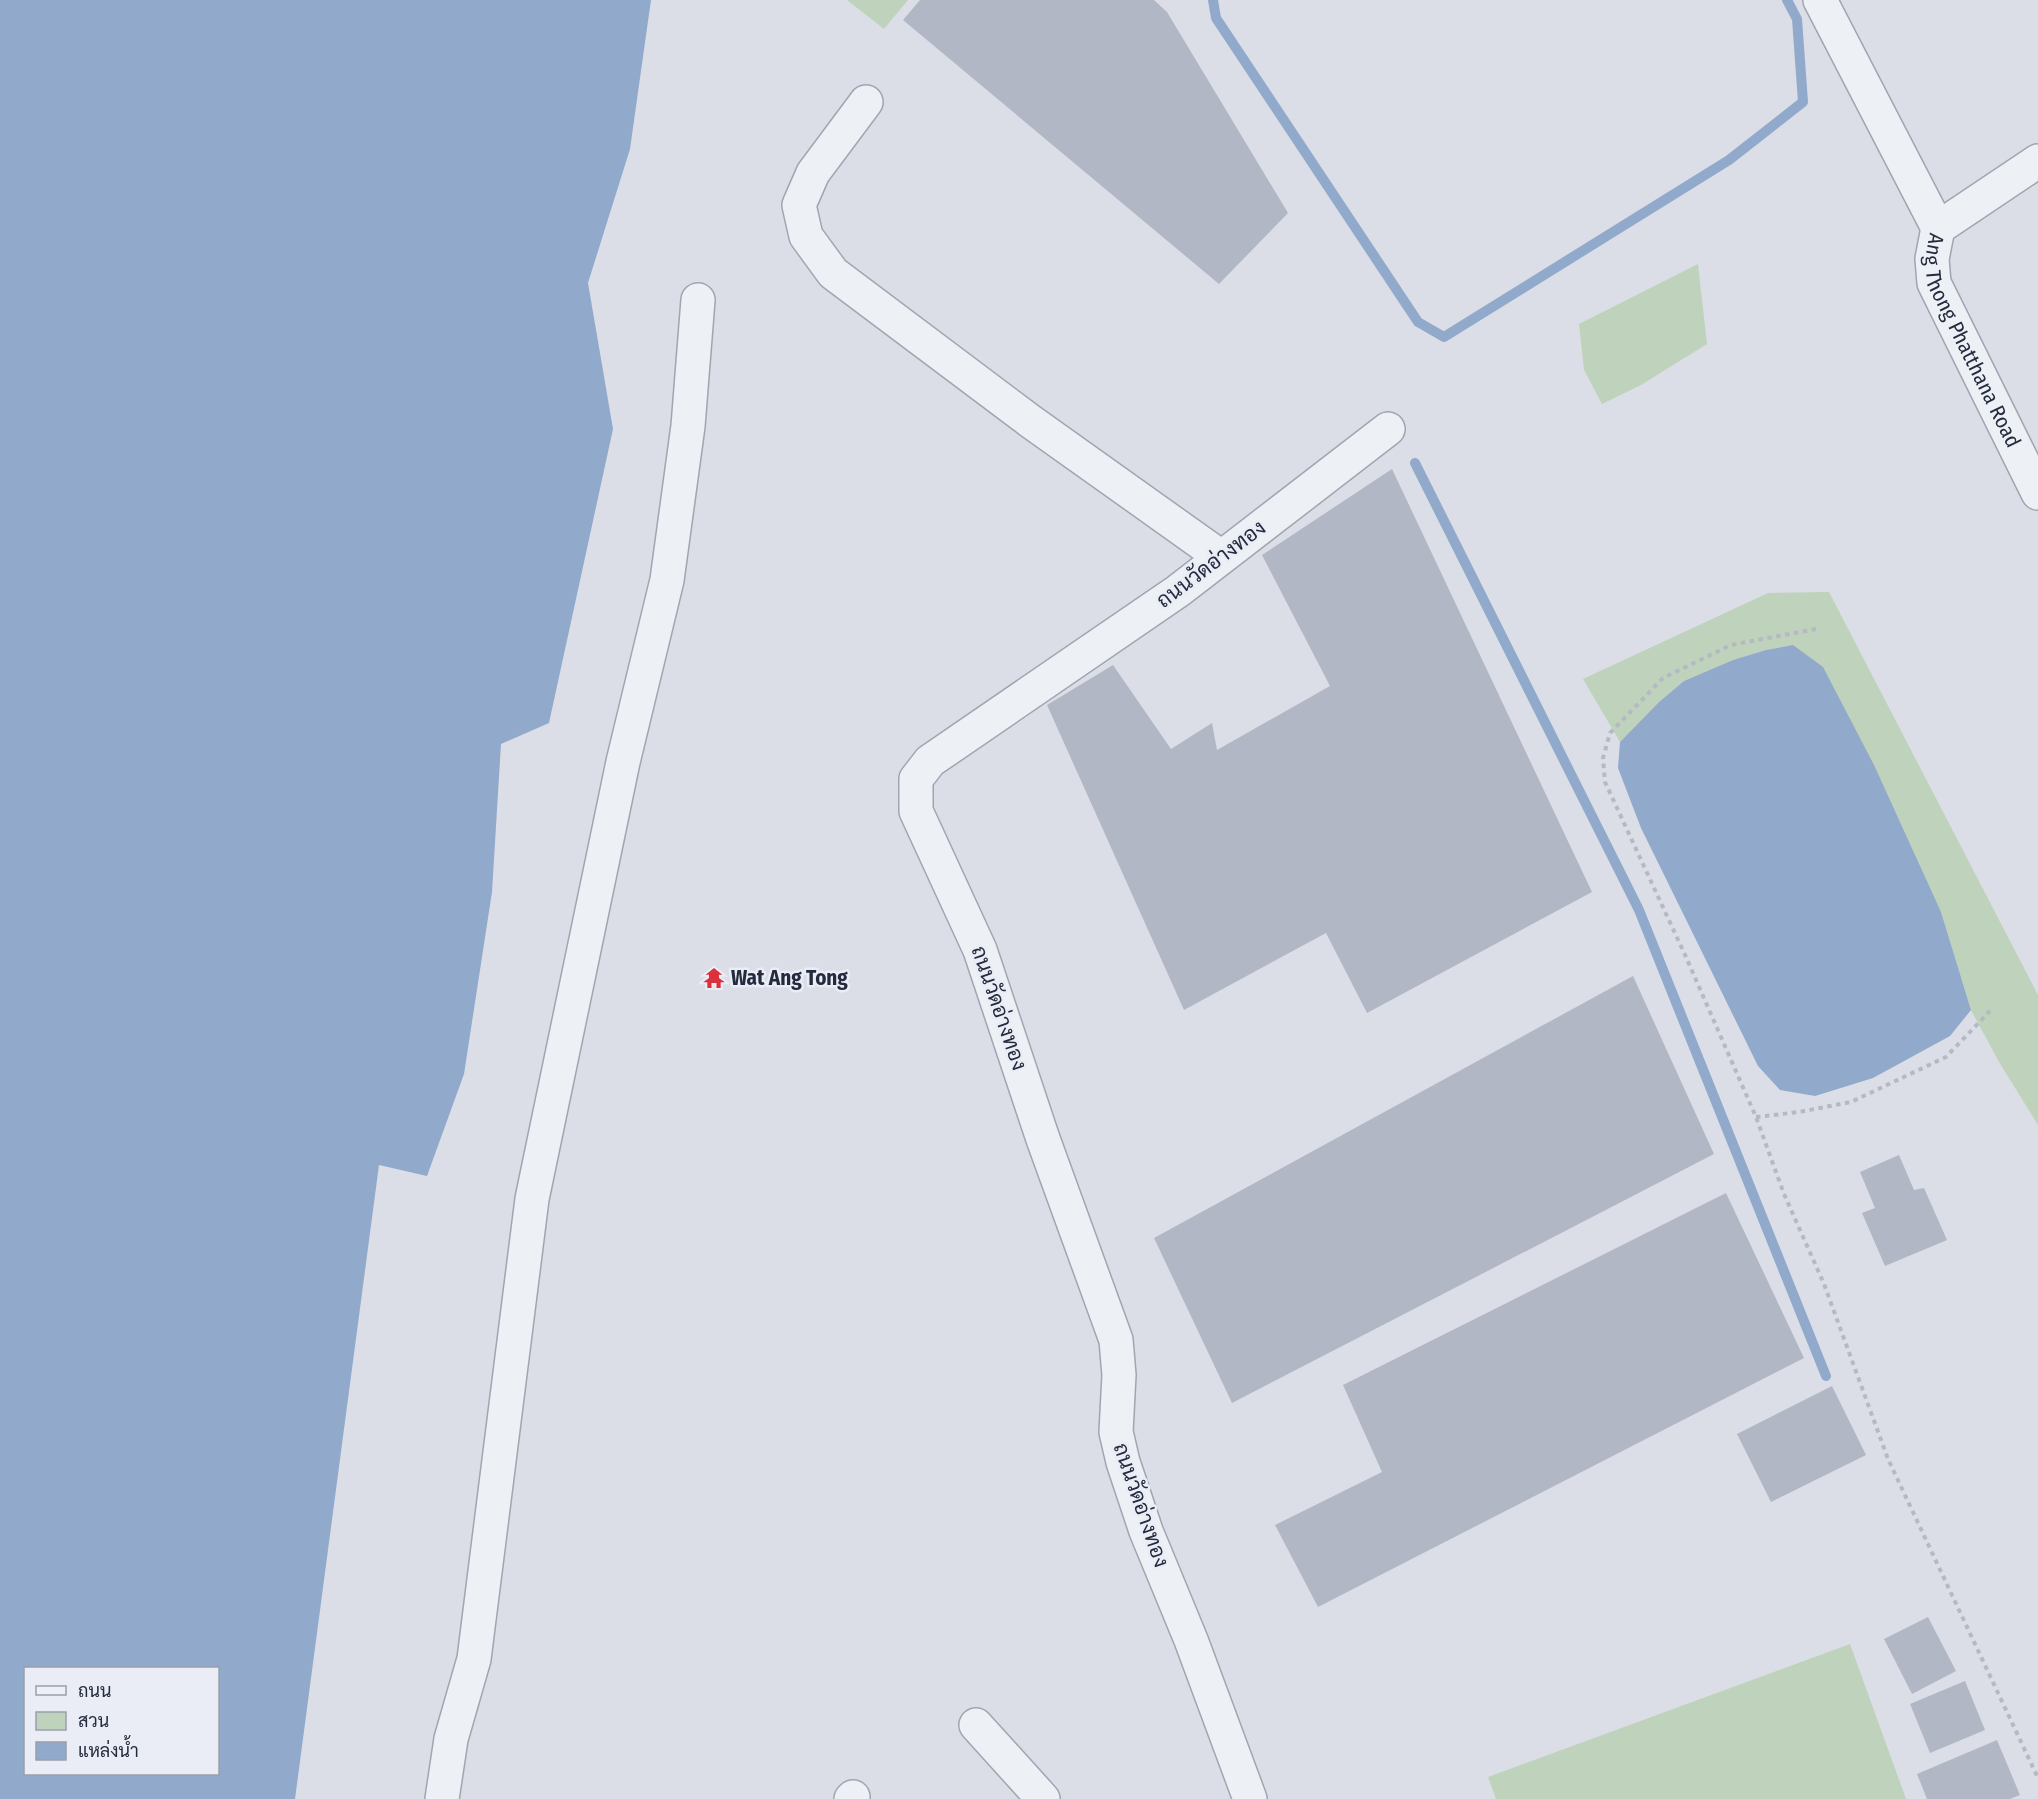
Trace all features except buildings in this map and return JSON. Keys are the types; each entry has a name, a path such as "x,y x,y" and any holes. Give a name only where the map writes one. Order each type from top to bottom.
{"street":[{"path":"1820,0 1938,228"},
{"path":"866,102 813,173 799,205 806,236 832,273 1029,421 1221,557"},
{"name":"Ang Thong Phatthana Road","path":"2038,161 1938,228 1932,259 1934,283 2038,493"},
{"path":"442,1799 451,1739 474,1659 532,1199 623,762 667,580 688,426 698,300"},
{"name":"ถนนวัดอ่างทอง","path":"1250,1799 1191,1640 1146,1531 1123,1462 1116,1432 1119,1376 1116,1340 1043,1139 980,950 916,811 916,779 930,760 1178,591 1388,429"},
{"path":"976,1725 1043,1799"}],"path":[{"path":"1816,629 1731,645 1663,678 1610,734 1603,758 1605,782 1686,957 1756,1117 1784,1194 1824,1284 1888,1459 2038,1778"},
{"path":"1756,1117 1851,1102 1946,1057 1990,1011"}],"green space":[{"path":"847,0 908,0 884,29"},
{"path":"1698,264 1707,344 1641,385 1602,404 1584,370 1579,324"},
{"path":"1829,592 2038,995 2038,1125 1999,1062 1971,1010 1941,912 1793,645 1733,660 1684,681 1659,702 1620,742 1583,679 1768,593"},
{"path":"1850,1644 1906,1799 1496,1799 1488,1777"}],"water":[{"path":"0,0 651,0 630,149 588,283 613,429 549,723 501,744 492,892 464,1074 427,1176 379,1165 295,1799 0,1799"},
{"path":"1793,645 1823,667 1874,765 1941,912 1971,1010 1950,1036 1873,1078 1815,1096 1780,1090 1758,1066 1641,828 1618,768 1620,742 1659,702 1684,681 1733,660"}],"waterway":[{"path":"1213,0 1216,18 1418,322 1444,337 1729,160 1803,102 1797,19 1787,0"},
{"path":"1415,463 1639,910 1826,1376"}],"place":[{"name":"Wat Ang Tong","path":"714,978"}]}
